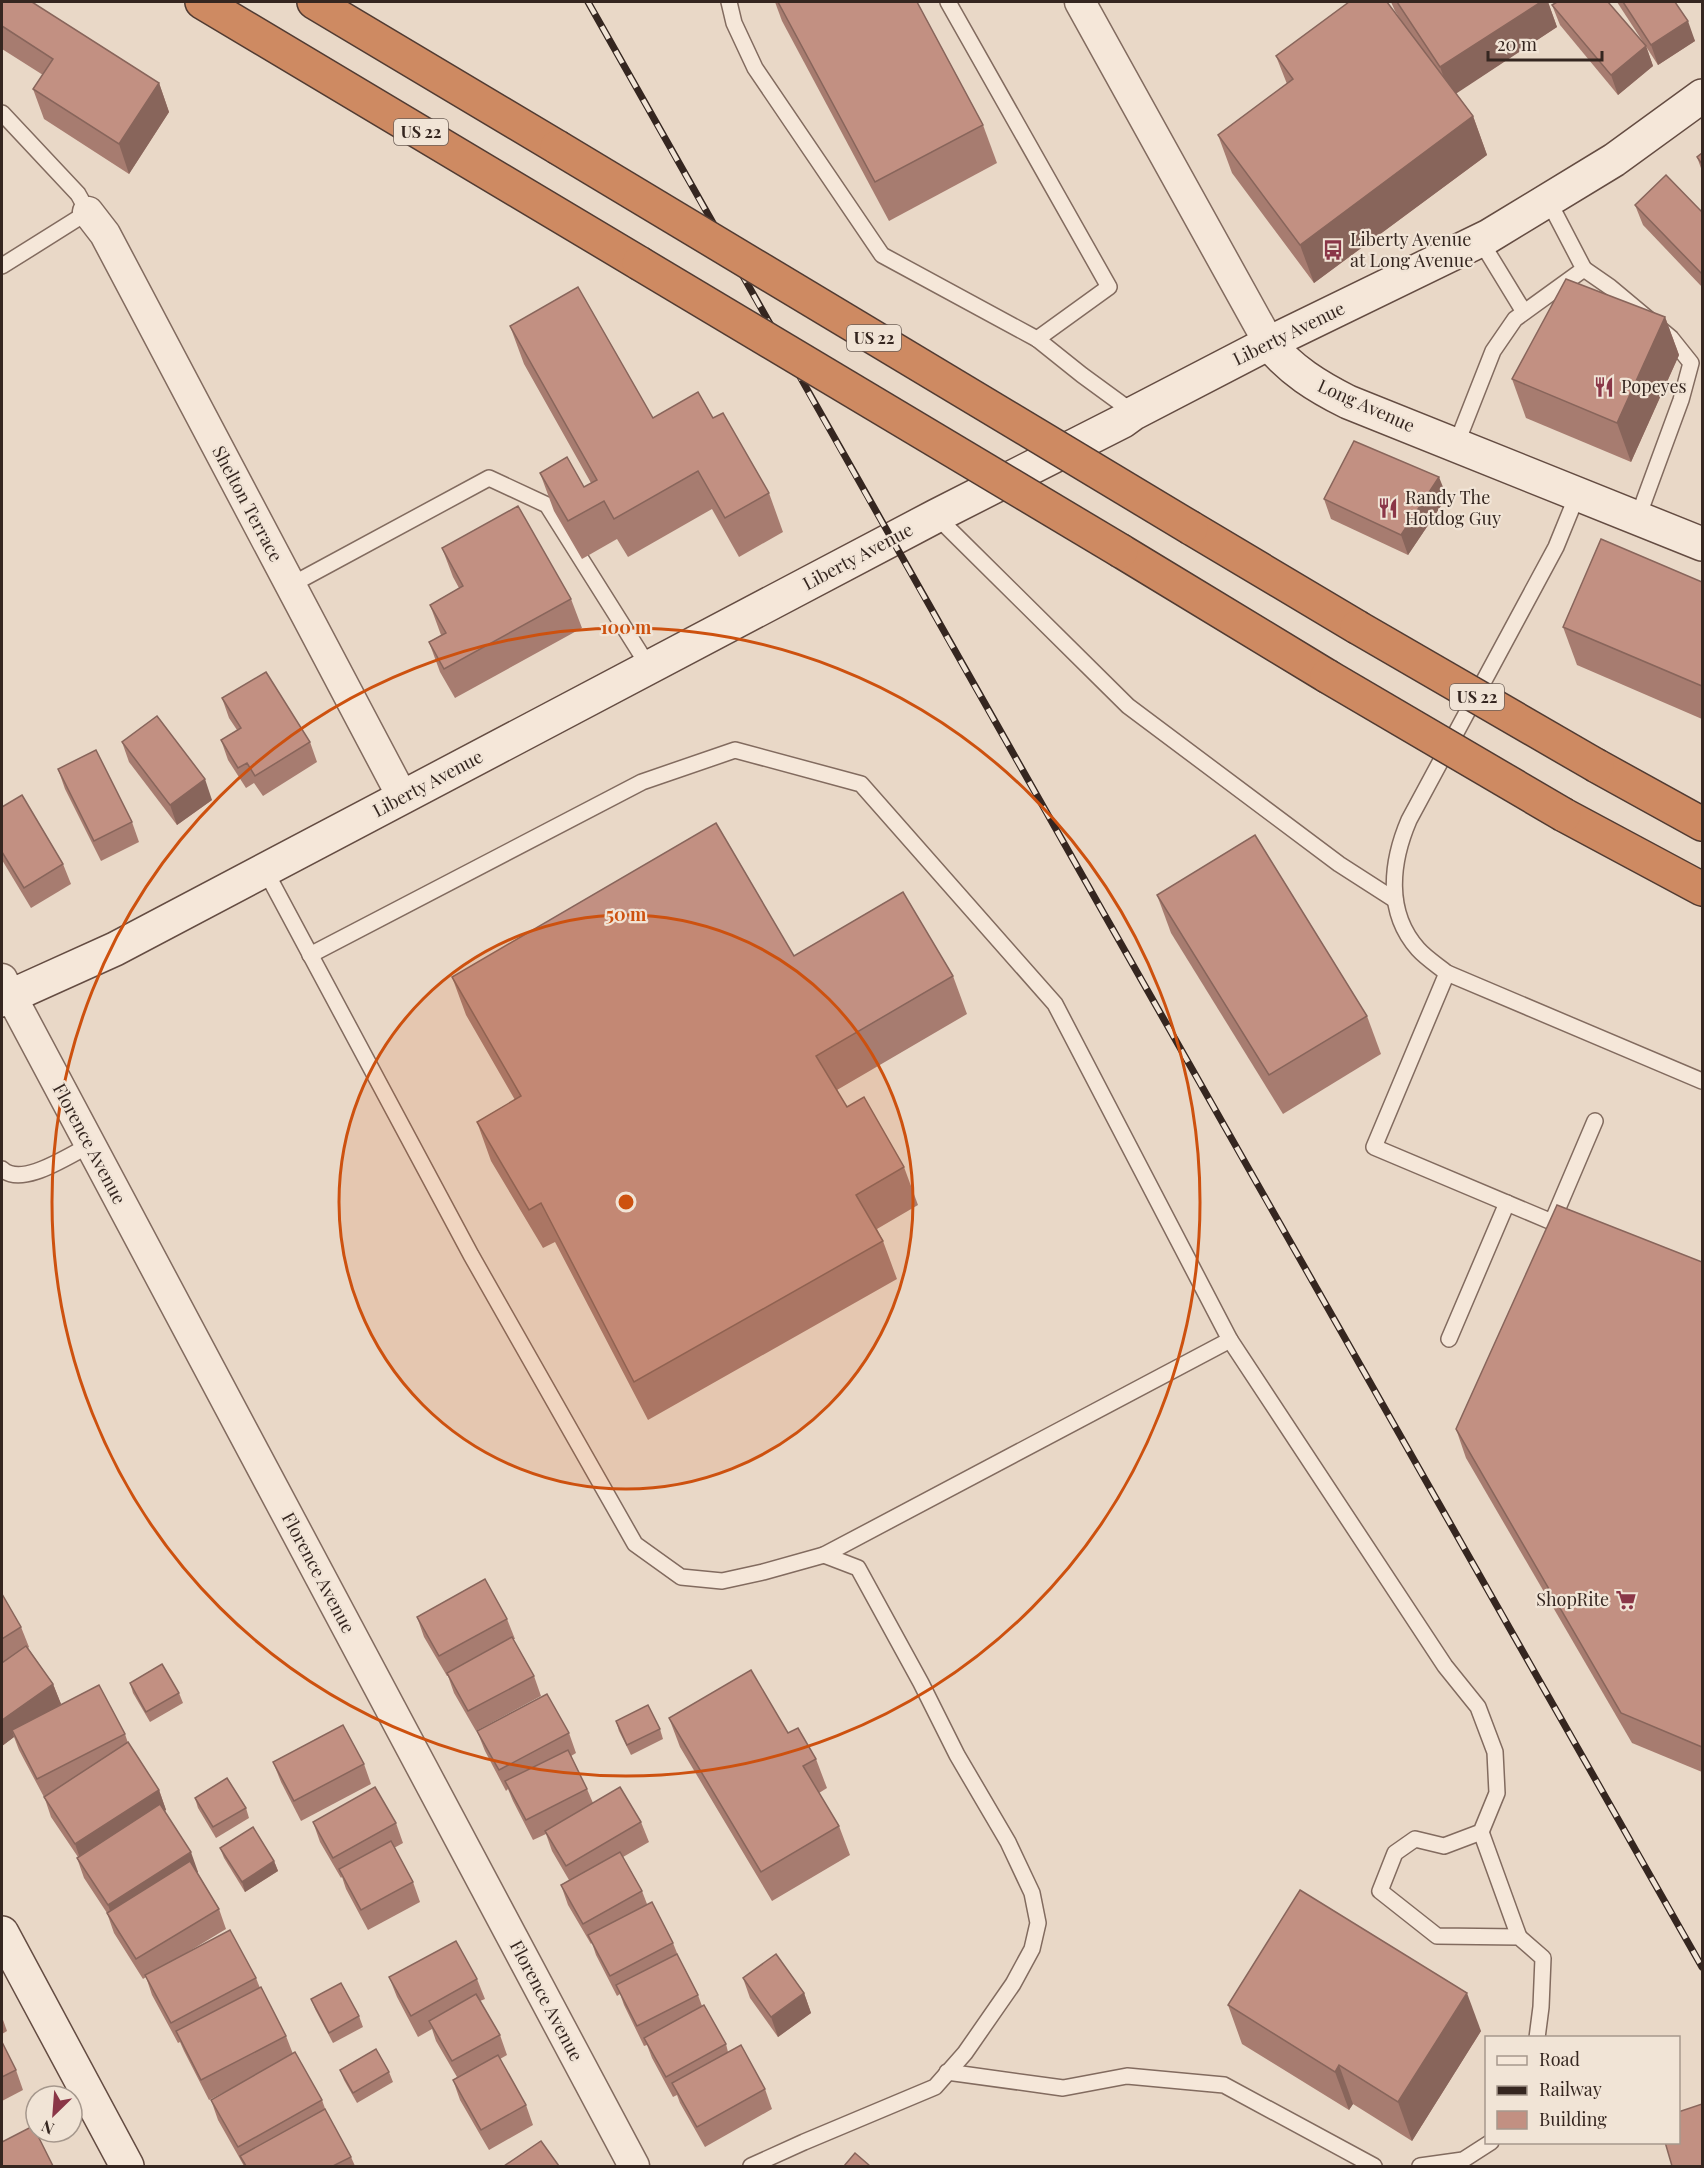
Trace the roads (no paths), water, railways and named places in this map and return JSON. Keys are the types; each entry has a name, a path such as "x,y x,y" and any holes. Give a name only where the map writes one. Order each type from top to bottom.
{"highway":[{"name":"US 22","path":"202,2 1327,676 1564,815 1702,889"},
{"name":"US 22","path":"314,2 1357,627 1702,824"}],"street":[{"name":"Long Avenue","path":"1080,2 1269,343 1288,364 1321,388 1348,402 1702,544"},
{"name":"Liberty Avenue","path":"5,992 115,949 936,516 1123,421 1134,413 1269,343 1480,240 1614,160 1702,96"},
{"name":"Shelton Terrace","path":"88,212 105,234 403,798"},
{"name":"Florence Avenue","path":"5,992 90,1144 634,2166"},
{"path":"2,1933 127,2166"}],"lane":[{"path":"729,2 734,23 755,68 882,255 1037,339 1134,413"},
{"path":"948,2 1110,287 1037,339"},
{"path":"2,113 78,194 88,212 2,266"},
{"path":"1548,200 1584,269 1610,287 1671,338 1697,365 1681,400 1638,518"},
{"path":"1480,240 1524,312"},
{"path":"1456,445 1493,351 1515,319 1584,269"},
{"path":"291,585 489,478 547,505 649,667"},
{"path":"1578,493 1556,547 1409,820 1395,861 1395,900 1408,935 1419,950 1447,973 1702,1081"},
{"path":"936,516 1128,706 1339,864 1395,900"},
{"path":"310,955 642,782 735,750 861,784 1055,1004 1230,1340 1445,1666 1478,1707 1495,1752 1497,1793 1482,1832 1519,1937 1543,1959 1537,2036"},
{"path":"265,870 471,1255 635,1544 681,1577 722,1581 824,1555 1230,1340"},
{"path":"1447,973 1374,1146 1552,1222 1595,1121"},
{"path":"2,1169 6,1173 20,1176 32,1174 90,1144"},
{"path":"1449,1339 1507,1203"},
{"path":"751,2166 934,2087 964,2053 1013,1984 1032,1949 1038,1923 1032,1893 1008,1842 957,1755 921,1683 858,1568 824,1555"},
{"path":"1482,1832 1444,1846 1415,1839 1395,1853 1380,1891 1437,1936 1519,1937"},
{"path":"947,2072 1063,2088 1127,2076 1224,2085 1374,2166"},
{"path":"1420,2166 1463,2160 1488,2144"}],"railway":[{"path":"588,2 1702,1967"}],"place":[{"name":"Liberty Avenue at Long Avenue","path":"1333,250"},
{"name":"Popeyes","path":"1604,387"},
{"name":"Randy The Hotdog Guy","path":"1388,508"},
{"name":"ShopRite","path":"1626,1600"}]}
